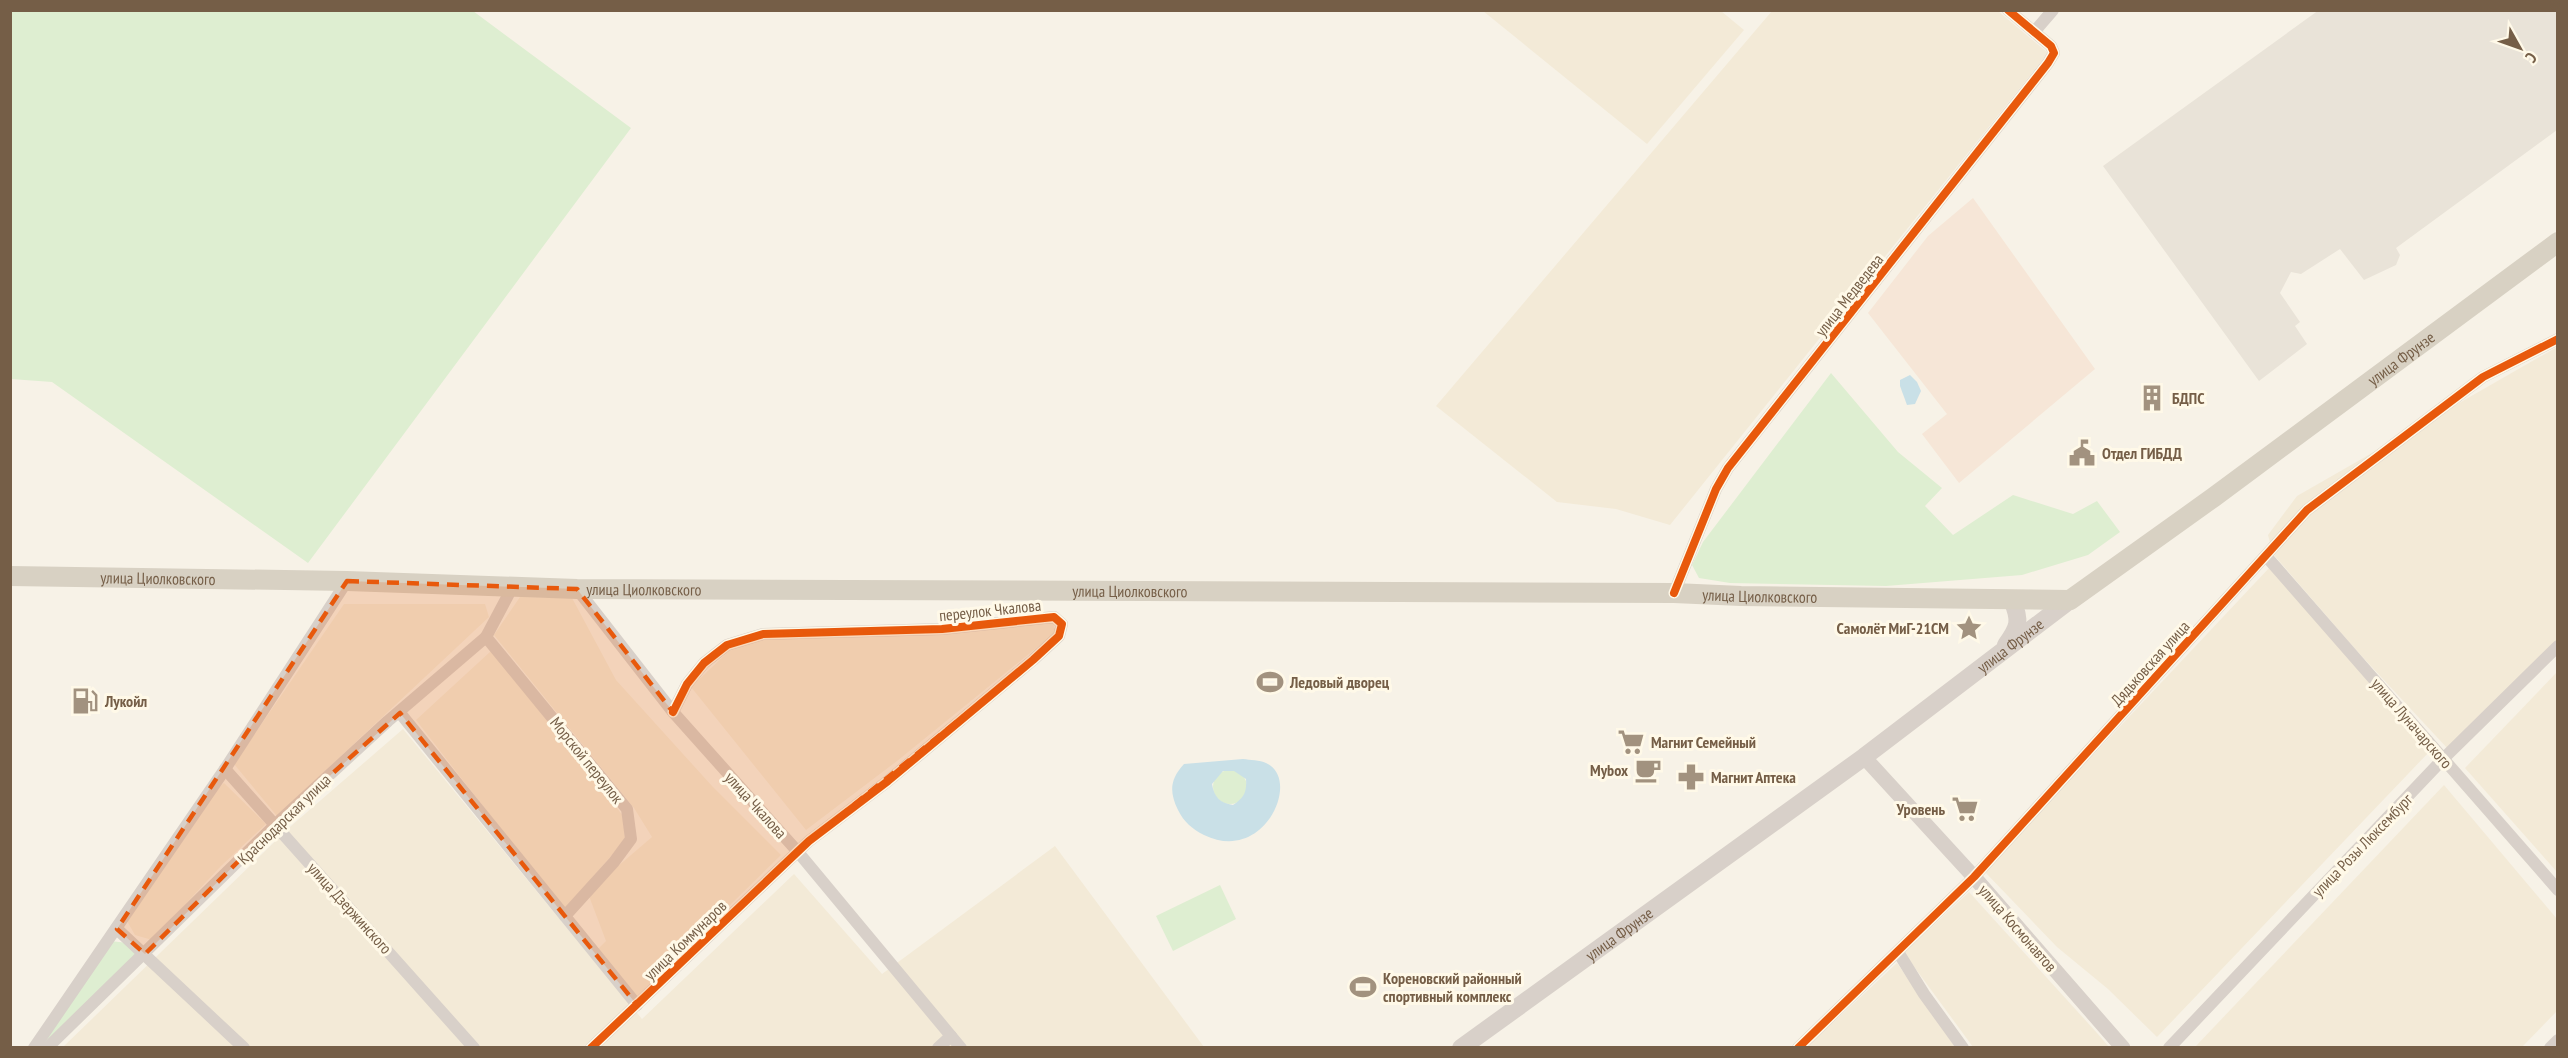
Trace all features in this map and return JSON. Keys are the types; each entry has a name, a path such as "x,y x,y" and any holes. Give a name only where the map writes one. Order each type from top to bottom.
{"main road":[{"name":"улица Фрунзе","path":"1461,1047 1864,757 2070,600 2214,497 2558,242"},
{"name":"улица Циолковского","path":"10,576 347,581 577,589 1674,592 1741,596 2070,600"},
{"path":"2000,654 2018,623 2013,600"}],"street":[{"path":"2008,10 2034,32 2053,10"},
{"name":"улица Медведева","path":"1674,592 1716,489 1728,468 2048,63 2054,53 2051,46 2034,32"},
{"name":"Дядьковская улица","path":"1797,1047 1974,877 2307,510 2483,377 2558,339"},
{"name":"улица Луначарского","path":"2266,556 2558,890"},
{"path":"34,1047 225,770 347,581"},
{"name":"Краснодарская улица","path":"47,1047 276,824 388,721 486,637 513,586"},
{"name":"улица Чкалова","path":"577,589 674,712 798,852 961,1047"},
{"name":"переулок Чкалова","path":"674,712 687,684 704,663 727,645 763,634 942,629 1054,617 1062,624 1059,636 1033,660 888,781 798,852"},
{"name":"Морской переулок","path":"486,637 627,809 631,839 614,862 565,916"},
{"name":"улица Розы Люксембург","path":"2169,1047 2443,759 2558,645"},
{"path":"400,712 637,1005"},
{"name":"улица Космонавтов","path":"1864,757 1974,877 2123,1047"},
{"name":"улица Дзержинского","path":"225,770 276,824 474,1047"},
{"name":"улица Коммунаров","path":"591,1047 798,852"},
{"path":"117,929 244,1047"},
{"path":"1898,952 1924,994 1963,1047"},
{"path":"938,1047 951,1036"},
{"path":"2550,1047 2558,1040"}],"highlighted area":[{"path":"347,581 577,589 673,712 687,684 704,663 727,645 763,634 942,629 1054,617 1062,624 1059,636 1033,660 809,841 637,1005 400,713 276,824 145,954 117,929"}],"shaded area":[{"path":"2319,10 2557,11 2557,130 2396,248 2400,255 2396,265 2364,280 2340,249 2301,274 2291,272 2280,293 2300,322 2295,326 2307,344 2259,381 2103,166"},
{"path":"1483,11 1721,11 1744,30 1647,144"},
{"path":"1772,11 1998,11 2048,53 1670,525 1616,509 1557,502 1436,406"},
{"path":"1973,198 2095,369 1959,483 1922,434 1947,414 1868,313 1928,236"},
{"path":"2557,347 2557,641 2448,749 2356,650 2273,554 2268,535 2297,496"},
{"path":"2270,567 2429,752 2157,1037 2108,989 2057,947 1984,871"},
{"path":"520,597 572,598 616,680 712,786 781,855 636,997 598,949 606,941 589,896 610,873 652,837 634,808 494,635"},
{"path":"344,604 485,604 489,617 277,816 234,764"},
{"path":"1052,621 1056,632 897,761 806,830 691,687 729,651 759,640"},
{"path":"491,651 576,754 623,816 625,840 564,910 416,720"},
{"path":"2557,672 2557,872 2465,768"},
{"path":"403,729 642,1019 794,874 882,974 1055,846 1204,1047 62,1048 291,826"},
{"path":"224,783 266,824 221,866 152,940 135,935 127,921 215,791"},
{"path":"2444,785 2557,919 2557,1011 2522,1047 2195,1047"},
{"path":"1969,892 2109,1047 1973,1047 1904,953"},
{"path":"1897,963 1955,1047 1806,1048"}],"green space":[{"path":"10,11 473,11 631,128 308,563 52,382 11,379"},
{"path":"1831,373 1898,452 1942,488 1925,506 1953,535 2013,495 2073,514 2097,501 2120,532 2088,555 2022,575 1886,586 1730,583 1699,578 1692,565 1703,542"},
{"path":"1230,770 1242,775 1247,787 1242,799 1230,804 1218,799 1213,787 1218,775"},
{"path":"1220,885 1236,919 1173,951 1156,916"},
{"path":"110,941 128,943 137,954 41,1048"}],"water":[{"path":"1910,375 1917,382 1921,391 1915,404 1907,405 1900,380"},
{"path":"1243,759 1266,763 1276,772 1280,785 1278,800 1271,816 1260,829 1244,839 1226,841 1200,833 1183,818 1173,797 1174,780 1184,764","holes":["1223,771 1234,771 1246,779 1246,784 1244,794 1233,805 1218,799 1212,784"]}],"cycle path":[{"path":"1674,593 1716,489 1728,468 2054,53 2051,46 2008,10"},
{"path":"1798,1048 1974,877 2307,510 2483,377 2558,339"},
{"path":"591,1048 809,841 888,781 1033,660 1059,636 1062,624 1054,617 942,629 763,634 727,645 704,663 687,684 673,712"}],"place":[{"name":"БДПС","path":"2152,398"},
{"name":"Отдел ГИБДД","path":"2082,453"},
{"name":"Самолёт МиГ-21СМ","path":"1969,628"},
{"name":"Ледовый дворец","path":"1270,682"},
{"name":"Лукойл","path":"85,701"},
{"name":"Магнит Семейный","path":"1631,742"},
{"name":"Mybox","path":"1648,770"},
{"name":"Магнит Аптека","path":"1691,777"},
{"name":"Уровень","path":"1965,809"},
{"name":"Кореновский районный спортивный комплекс","path":"1363,987"}]}
